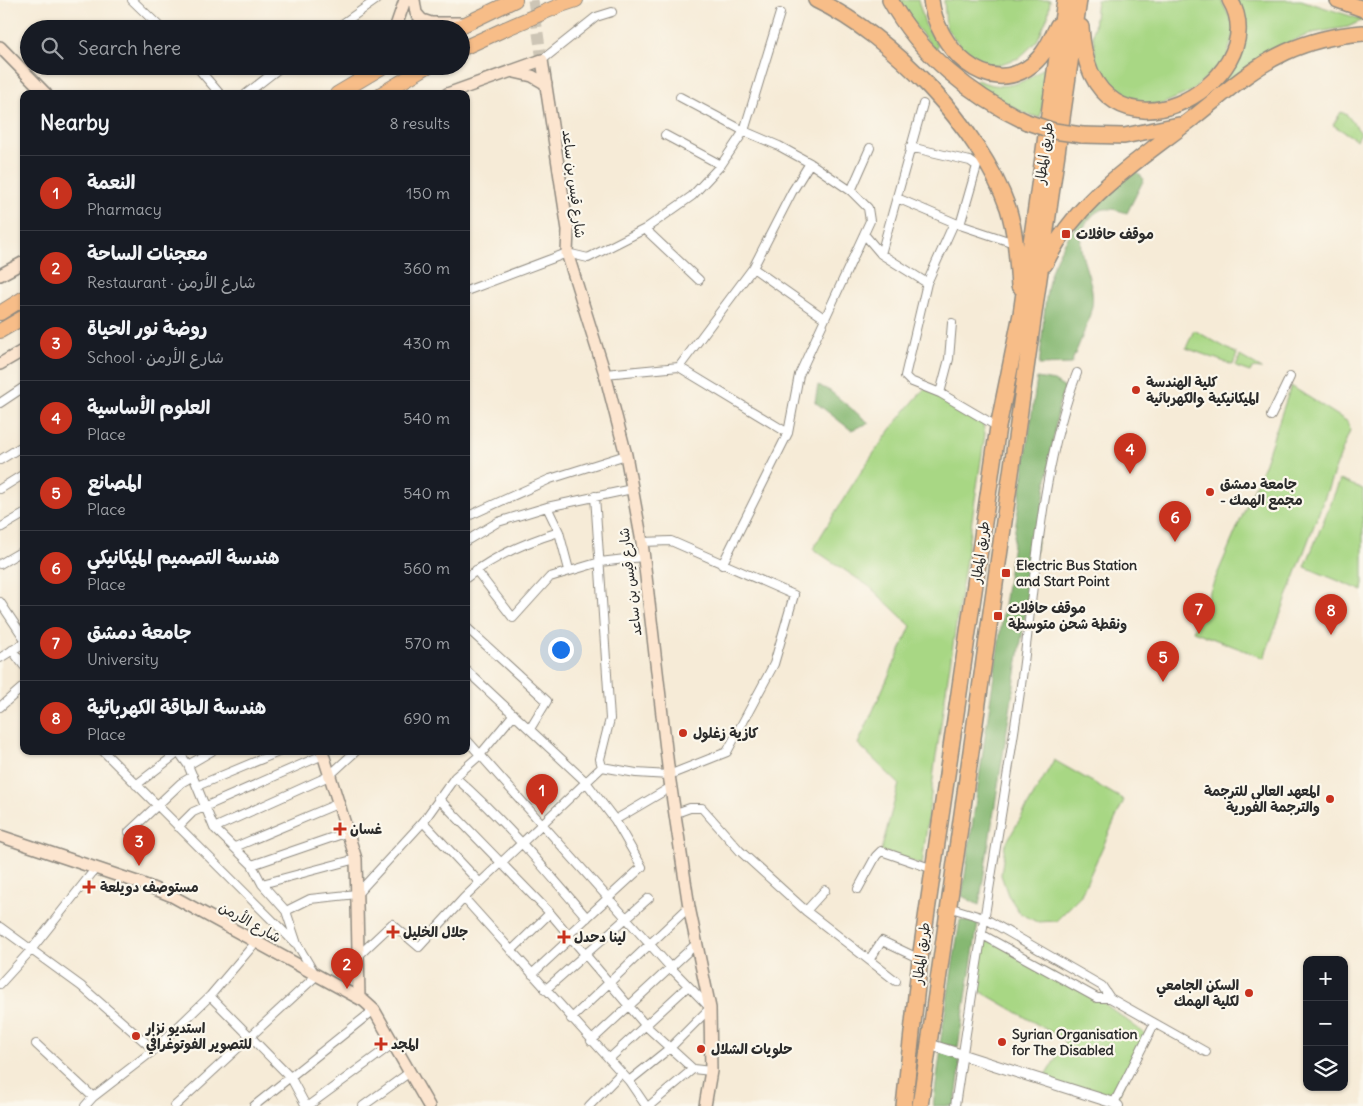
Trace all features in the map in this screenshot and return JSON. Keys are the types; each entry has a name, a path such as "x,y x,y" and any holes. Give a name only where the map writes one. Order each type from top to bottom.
{"highway":[{"path":"470,45 576,0"},
{"path":"816,0 860,26 906,64 944,104 981,154 999,186 1016,238 1021,314"},
{"path":"890,0 912,32 949,72 986,100 1027,122 1054,131 1082,135 1124,136 1186,123"},
{"path":"930,0 936,24 949,48 970,66 1000,76 1021,71 1039,58 1072,4"},
{"path":"1072,4 1089,71 1095,83 1102,92 1119,104 1147,111 1166,108 1190,98 1206,87 1226,66 1236,45 1238,30 1237,14 1230,0"},
{"path":"1338,0 1363,10"},
{"path":"470,22 510,2"},
{"name":"طريق المطار","path":"904,1106 920,959 998,428 1021,314 1072,4"},
{"name":"طريق المطار","path":"920,1106 1039,279 1072,4"},
{"path":"1039,279 1056,243 1080,210 1099,192 1245,76 1273,58 1318,41 1363,33"},
{"path":"343,90 366,75"},
{"path":"389,90 412,75"},
{"path":"0,313 20,300"},
{"path":"0,331 20,319"}],"main road":[{"path":"398,20 406,0"},
{"path":"414,0 416,13 422,20"},
{"path":"0,47 20,67"},
{"path":"458,90 542,60"},
{"name":"شارع قيس بن ساعد","path":"542,60 568,230 567,253 605,374 626,455 642,542 642,557 669,775 689,907 710,1008 711,1071 704,1106"},
{"path":"509,71 532,76 546,84"},
{"path":"27,75 42,90"},
{"path":"0,275 20,264"},
{"path":"0,364 20,352"},
{"path":"323,755 356,859 359,998"},
{"name":"شارع الأرمن","path":"0,836 172,896 359,998 374,1010 410,1072 426,1105"}],"street":[{"path":"132,0 153,20"},
{"path":"348,20 376,0"},
{"path":"542,60 596,17 612,12"},
{"path":"470,289 567,253 588,258 645,228 692,196 721,165 744,132 780,13"},
{"path":"204,75 217,90"},
{"path":"251,90 270,75"},
{"path":"680,97 744,132 779,146 810,163 851,191 868,208 870,221 799,375 788,433 722,564"},
{"path":"881,254 923,104"},
{"path":"665,135 721,165"},
{"path":"910,147 970,161 977,166 957,224 927,283 905,376 910,381 940,393 998,428"},
{"path":"851,191 870,148"},
{"path":"678,367 753,268 792,192 810,163"},
{"path":"897,198 957,224 1008,241"},
{"path":"645,228 699,280"},
{"path":"864,234 881,254 927,283"},
{"path":"753,268 824,318"},
{"path":"940,393 949,359 952,323"},
{"path":"605,374 678,367 788,433"},
{"path":"955,1106 1020,692 1043,508 1066,400 1076,373"},
{"path":"1271,416 1290,377"},
{"path":"0,403 20,390"},
{"path":"0,460 20,448"},
{"path":"470,515 550,480 626,455"},
{"path":"0,489 20,476"},
{"path":"470,539 498,522 547,506 632,489"},
{"path":"595,496 610,719 600,759 602,767"},
{"path":"547,506 558,532 569,570"},
{"path":"0,528 20,516"},
{"path":"470,575 532,540 558,532"},
{"path":"602,767 636,773 669,775 726,752 774,664 794,595 671,541 642,542"},
{"path":"0,564 20,552"},
{"path":"476,570 513,618 550,577 600,562 642,557"},
{"path":"0,602 3,612 20,633"},
{"path":"470,631 547,701 530,729"},
{"path":"0,658 20,645"},
{"path":"12,650 20,661"},
{"path":"470,674 586,782 615,820 642,867 586,918 570,937 532,974"},
{"path":"0,707 20,690"},
{"path":"286,911 310,899 357,894 422,822 438,798 455,778 480,755 514,714"},
{"path":"470,744 628,918 670,968 710,1008 670,1048 629,1081"},
{"path":"107,755 156,806 297,944"},
{"path":"136,785 175,755"},
{"path":"175,1106 251,1038 316,976 297,944 286,911 262,884 252,865 214,828 188,765 181,755"},
{"path":"188,765 205,755"},
{"path":"196,786 271,755"},
{"path":"178,827 193,812 318,755"},
{"path":"214,828 329,776 352,755"},
{"path":"357,957 392,924 419,947 464,898 602,767"},
{"path":"129,832 181,783 192,776"},
{"path":"455,778 477,797 522,843 586,918"},
{"path":"615,820 671,787"},
{"path":"438,798 500,864 550,913 646,1026 692,1069 711,1071"},
{"path":"235,847 337,804"},
{"path":"676,813 690,808 702,808 740,851 806,911 896,981"},
{"path":"422,822 480,883"},
{"path":"252,865 348,832"},
{"path":"858,889 876,856 881,851 933,869"},
{"path":"262,884 356,859"},
{"path":"0,984 31,950 96,868"},
{"path":"806,911 825,890"},
{"path":"464,898 629,1081 647,1106 692,1069"},
{"path":"545,990 649,898"},
{"path":"571,1018 689,907"},
{"path":"948,907 984,918 1102,986 1110,998 1206,1052"},
{"path":"511,951 550,913"},
{"path":"0,927 81,986 154,1050"},
{"path":"982,934 1097,998 1110,998"},
{"path":"869,960 882,941 920,959"},
{"path":"85,1106 93,1097 154,1050 210,996 256,942"},
{"path":"591,1041 696,944"},
{"path":"609,1059 688,986"},
{"path":"210,996 291,1078 307,1106 394,1044"},
{"path":"254,1106 374,1010"},
{"path":"928,1044 1100,1102 1116,1104 1154,1024"},
{"path":"36,1044 93,1097"},
{"path":"363,1106 410,1072"},
{"path":"589,1106 621,1073"}],"green space":[{"path":"899,0 918,0 926,27 938,44 936,51 913,23"},
{"path":"944,0 1050,0 1048,16 1037,41 1019,58 994,66 970,57 946,28"},
{"path":"1097,0 1221,0 1235,28 1227,57 1192,91 1153,108 1116,98 1099,76 1093,37"},
{"path":"1237,0 1301,0 1363,20 1348,27 1312,33 1288,43 1217,88 1216,85 1226,74 1238,55 1241,26"},
{"path":"1051,62 1040,118 1021,112 974,83 977,80 998,85 1017,83 1034,75"},
{"path":"1341,112 1347,115 1361,133 1357,140 1333,125"},
{"path":"1135,171 1144,179 1127,213 1113,209 1100,210 1092,216 1084,227 1081,249 1090,282 1092,306 1071,364 1039,365 1050,276 1060,251 1077,225 1088,213"},
{"path":"1194,330 1237,354 1233,365 1186,348"},
{"path":"1240,356 1262,369 1252,368 1250,372 1236,367"},
{"path":"1037,378 1054,381 1065,388 1059,404 979,905 962,896"},
{"path":"818,385 830,391 869,423 851,430 815,402"},
{"path":"1291,386 1348,422 1350,430 1264,658 1193,631 1264,465"},
{"path":"925,388 982,420 985,434 935,763 922,865 881,851 899,784 858,744 911,626 870,587 813,549 879,445"},
{"path":"1340,480 1363,489 1363,591 1305,567"},
{"path":"1054,760 1124,800 1080,897 1056,921 1037,922 1020,913 1008,895 1001,875 1005,845"},
{"path":"960,920 978,923 958,1047 940,1044"},
{"path":"981,934 1097,998 1148,1036 1114,1103 1043,1080 1066,1041 973,987"},
{"path":"941,1048 962,1055 955,1106 933,1106"}],"tunnel":[{"path":"533,0 542,60"}],"place":[{"name":"موقف حافلات","path":"1066,234"},
{"name":"كلية الهندسة الميكانيكية والكهربائية","path":"1136,390"},
{"name":"العلوم الأساسية","path":"1130,474"},
{"name":"جامعة دمشق - مجمع الهمك","path":"1210,492"},
{"name":"هندسة التصميم الميكانيكي","path":"1175,542"},
{"name":"Electric Bus Station and Start Point","path":"1006,573"},
{"name":"موقف حافلات ونقطة شحن متوسطة","path":"998,616"},
{"name":"جامعة دمشق","path":"1199,634"},
{"name":"هندسة الطاقة الكهربائية","path":"1331,635"},
{"name":"المصانع","path":"1163,682"},
{"name":"كازية زغلول","path":"683,733"},
{"name":"المعهد العالي للترجمة والترجمة الفورية","path":"1330,799"},
{"name":"النعمة","path":"542,815"},
{"name":"غسان","path":"340,829"},
{"name":"روضة نور الحياة","path":"139,866"},
{"name":"مستوصف دويلعة","path":"89,887"},
{"name":"جلال الخليل","path":"393,932"},
{"name":"لينا دحدل","path":"564,937"},
{"name":"معجنات الساحة","path":"347,989"},
{"name":"السكن الجامعي لكلية الهمك","path":"1249,993"},
{"name":"استديو نزار للتصوير الفوتوغرافي","path":"136,1036"},
{"name":"Syrian Organisation for The Disabled","path":"1002,1042"},
{"name":"المجد","path":"381,1044"},
{"name":"حلويات الشلال","path":"701,1049"}]}
